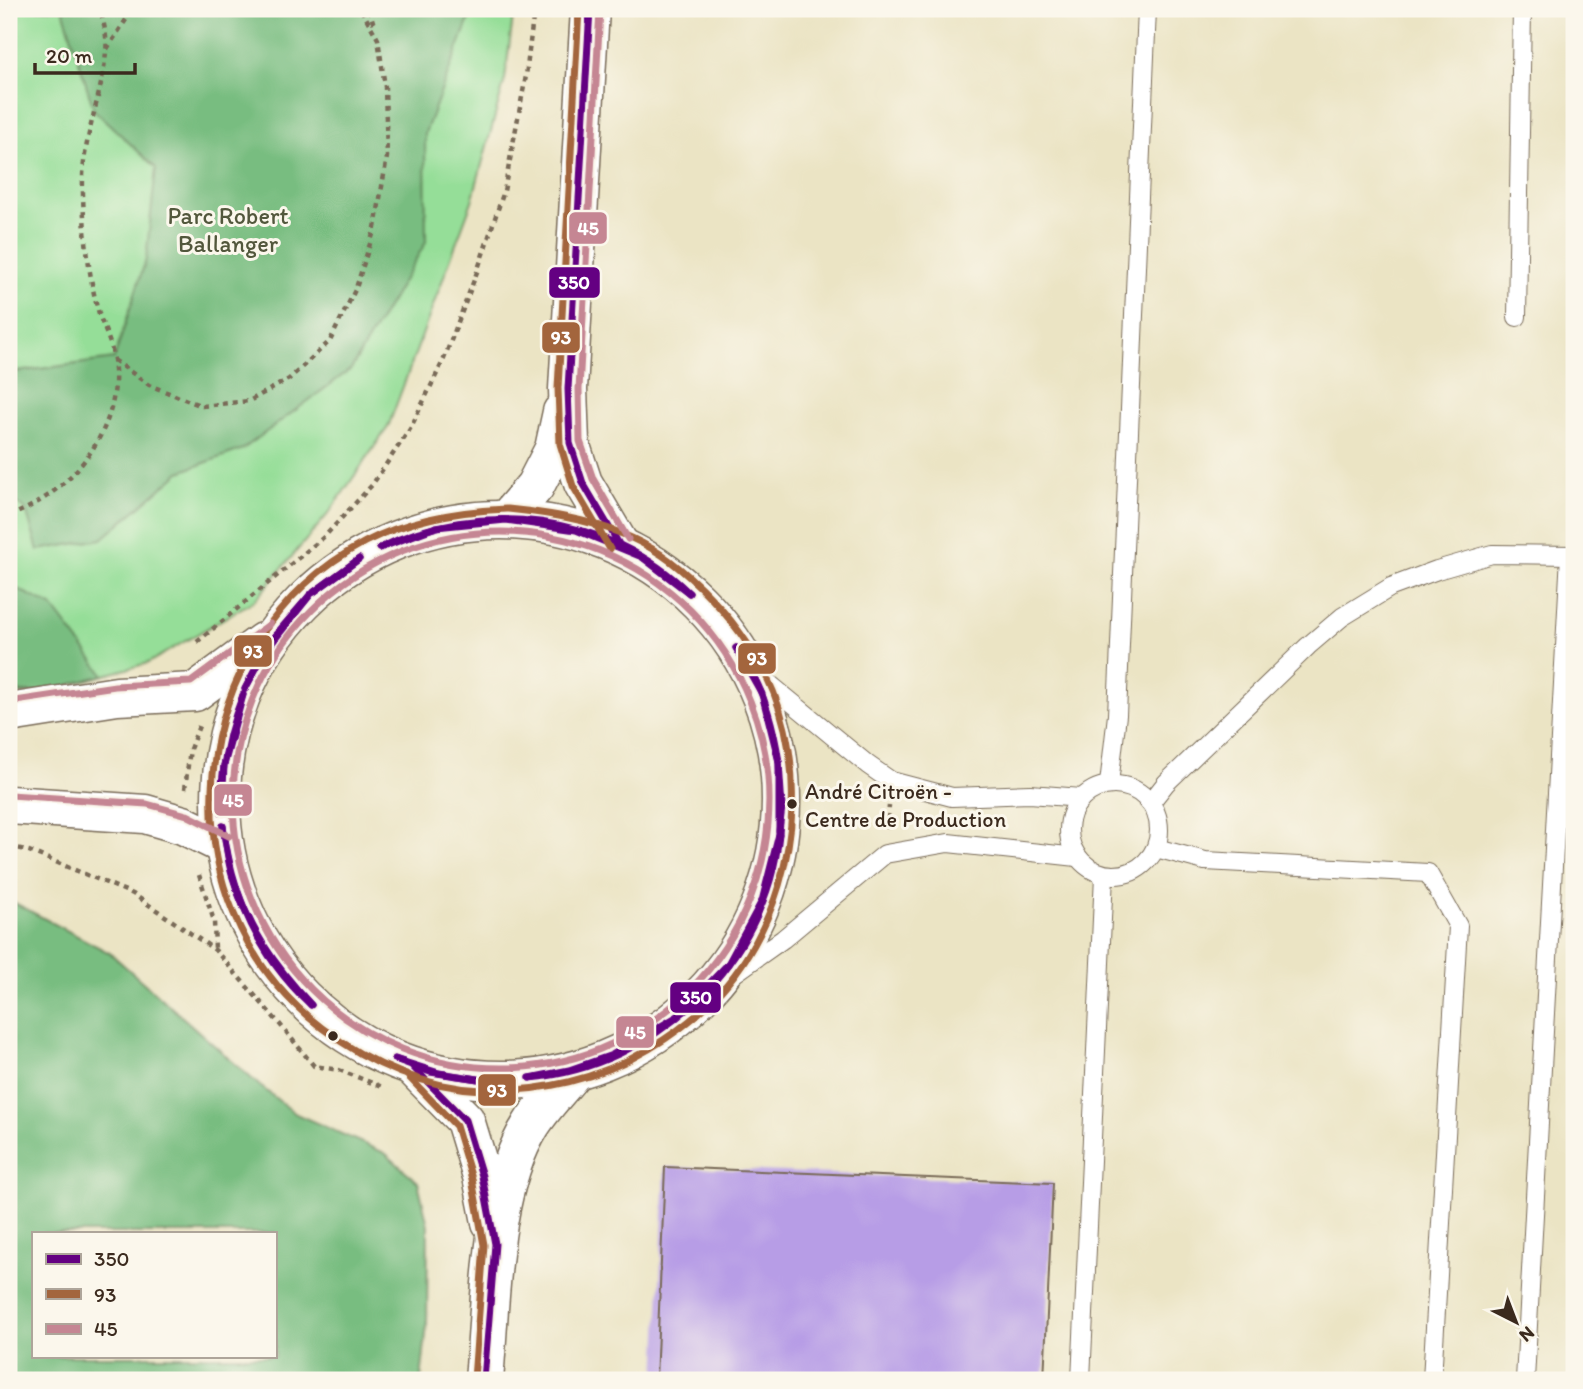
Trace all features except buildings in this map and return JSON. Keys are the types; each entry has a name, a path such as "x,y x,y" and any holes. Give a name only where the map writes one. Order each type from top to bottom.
{"main road":[{"path":"590,9 568,389 570,443 583,483 619,544"},
{"path":"507,519 536,486 554,449 568,389"},
{"path":"507,519 564,526 619,544 671,575 716,617 750,667 772,722 782,781 780,841 765,898 738,951 701,998 642,1042 574,1071 520,1080 466,1079 413,1067 366,1046 324,1018 287,983 258,941 236,894 224,845 221,789 228,733 247,680 276,632 312,592 355,561 402,537 454,523 507,519"},
{"path":"9,713 117,696 195,692 276,632"},
{"path":"9,805 145,814 183,825 224,845"},
{"path":"413,1067 465,1119 482,1176 495,1244"},
{"path":"484,1380 495,1244 509,1173 531,1125 574,1071"}],"lane":[{"path":"1109,784 1117,715 1147,9"},
{"path":"1517,317 1522,9"},
{"path":"1151,802 1166,783 1308,646 1342,617 1382,593 1437,569 1492,554 1572,555 1524,1380"},
{"path":"750,667 868,765 891,780 952,797 1030,794 1081,798"},
{"path":"1109,784 1125,785 1140,791 1151,802 1158,817 1160,832 1156,848 1148,861 1135,871 1120,875 1104,874 1089,868 1077,857 1068,834 1069,821 1081,798 1094,789 1109,784"},
{"path":"701,998 783,939 885,854 948,843 1077,857"},
{"path":"1156,848 1205,861 1428,873 1458,926 1432,1380"},
{"path":"1082,1380 1104,874"}],"path":[{"path":"9,516 26,510 60,487 91,453 110,417 115,393 114,359 97,308 88,246 83,176 107,50 101,9"},
{"path":"107,50 134,9"},
{"path":"361,9 378,39"},
{"path":"114,359 149,385 202,406 248,401 289,379 330,341 356,288 374,228 387,157 385,87 378,39 369,9"},
{"path":"190,648 325,536 372,485 410,429 444,359 504,191 526,76 534,9"},
{"path":"885,854 891,780"},
{"path":"9,846 29,851 133,894 215,950"}],"green space":[{"name":"Parc Robert Ballanger","path":"9,9 514,9 505,79 472,201 388,427 329,513 255,600 148,663 40,693 9,695"},
{"path":"63,9 473,9 425,133 426,242 351,369 243,449 180,472 102,539 38,550 26,510 9,496 9,373 114,359 146,259 156,168 94,110"},
{"path":"9,585 52,606 104,675 40,693 9,691"},
{"path":"9,900 110,953 260,1086 296,1114 385,1153 418,1182 428,1225 427,1325 421,1380 9,1380"}],"transit line":[{"name":"93","path":"579,9 558,388 560,444 573,486 610,549"},
{"name":"350","path":"590,9 568,389 570,443 583,483 619,544"},
{"name":"45","path":"600,10 579,389 580,441 593,479 628,539"},
{"name":"93","path":"506,509 452,514 399,527 365,542 304,586 258,641 227,705 213,774 215,844 233,913 269,975 322,1028 378,1063 418,1079 482,1090 526,1089 589,1076 649,1049 704,1008 728,983 748,955 766,921 779,885 788,846 792,807 791,768 785,729 773,692 756,657 711,598 679,568 641,542 576,519 508,509"},
{"name":"350","path":"380,548 418,532 459,523 500,519 542,522 582,531 621,546 657,566 689,593"},
{"name":"350","path":"380,548 436,527 506,520 576,530 642,557 689,593"},
{"name":"45","path":"501,532 553,537 604,552 650,577 691,610 724,651 749,697 764,748 769,800 764,852 749,903 724,949 691,990 650,1023 604,1048 553,1063 501,1068 449,1063 398,1048 352,1023 311,990 278,949 253,903 238,852 233,800 238,748 253,697 278,651 311,610 352,577 398,552 449,537 501,532"},
{"name":"350","path":"314,592 359,559"},
{"name":"350","path":"314,592 359,559"},
{"name":"350","path":"245,689 272,639 310,595"},
{"name":"350","path":"245,689 263,654 310,595"},
{"name":"45","path":"9,702 115,686 191,682 270,624"},
{"name":"350","path":"736,648 753,674 765,702 779,762"},
{"name":"350","path":"736,648 762,694 779,762"},
{"name":"350","path":"222,812 226,752 243,695"},
{"name":"350","path":"222,812 224,765 243,695"},
{"name":"350","path":"779,763 779,831"},
{"name":"350","path":"779,763 782,807 779,831"},
{"name":"45","path":"10,795 147,804 187,815 229,836"},
{"name":"350","path":"223,826 230,869 254,929 285,975 311,1005"},
{"name":"350","path":"223,826 233,877 251,924 277,967 311,1005"},
{"name":"350","path":"530,1078 569,1070 612,1055 678,1016 728,964 762,901 779,834"},
{"name":"350","path":"530,1078 576,1070 620,1053 661,1029 697,1000 728,964 753,924 770,880 779,834"},
{"name":"350","path":"395,1059 439,1073 478,1079"},
{"name":"350","path":"395,1059 430,1072 478,1079"},
{"name":"350","path":"413,1067 465,1120 482,1176 495,1244 484,1380"},
{"name":"93","path":"406,1074 456,1126 472,1179 484,1245 474,1379"}],"place":[{"name":"André Citroën - Centre de Production","path":"792,804"}]}
